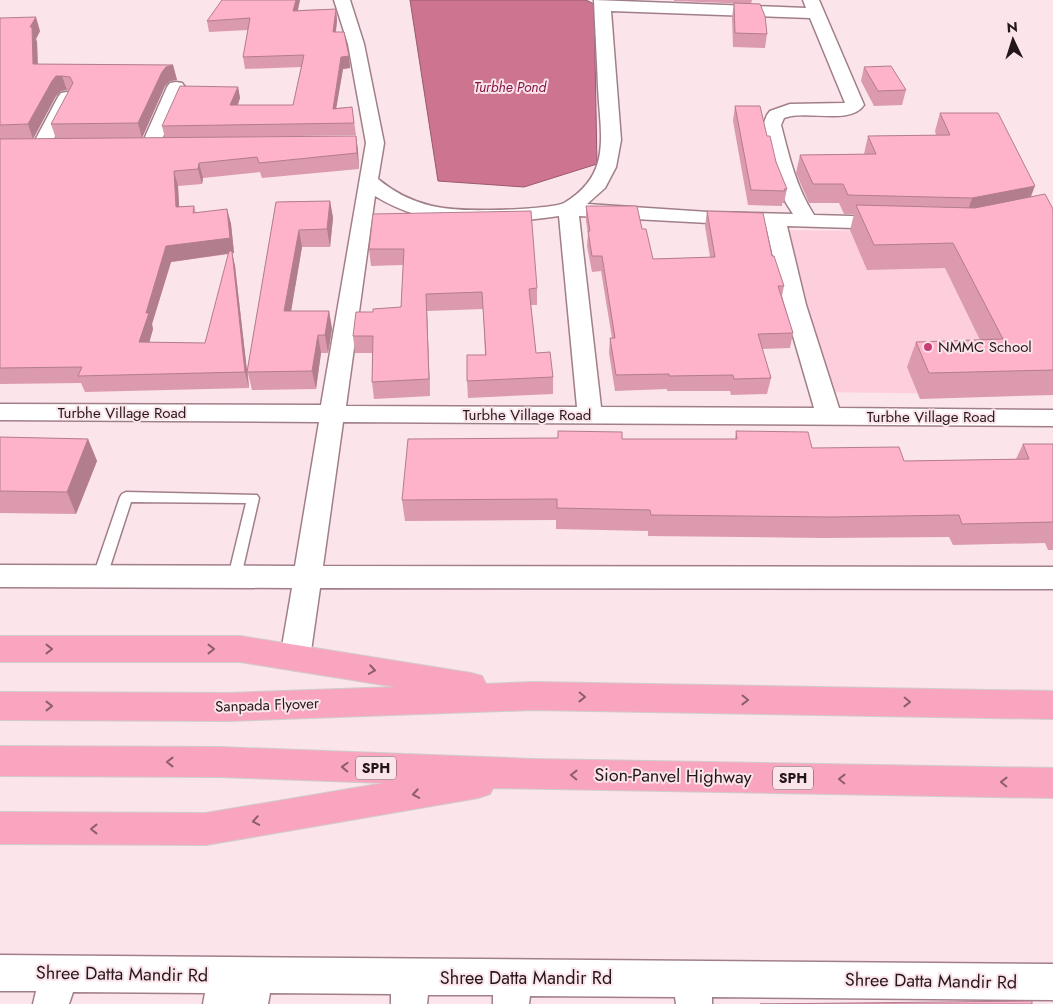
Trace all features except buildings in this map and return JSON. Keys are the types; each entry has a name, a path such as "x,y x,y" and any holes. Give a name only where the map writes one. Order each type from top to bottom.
{"highway":[{"path":"0,649 240,649 533,696 1053,705"},
{"name":"Sanpada Flyover","path":"0,706 229,707 533,696"},
{"name":"SPH","path":"0,761 219,762 533,774"},
{"path":"0,828 206,829 533,774"},
{"name":"Sion-Panvel Highway","path":"533,774 1053,783"}],"street":[{"path":"295,658 375,143 356,44 342,0"},
{"path":"568,209 595,188 606,167 612,140 602,3 814,6 855,106 846,110 790,109 776,115 772,125 785,176 796,202 808,222"},
{"path":"150,146 176,88"},
{"path":"61,146 33,146 67,97"},
{"path":"356,144 375,143"},
{"path":"130,146 170,146"},
{"path":"368,180 382,192 404,205 433,214 471,217 513,216 568,209 808,222 907,224"},
{"path":"568,209 590,416"},
{"path":"774,220 796,305 829,417"},
{"name":"Turbhe Village Road","path":"0,412 1053,418"},
{"path":"0,576 1053,578"},
{"name":"Shree Datta Mandir Rd","path":"0,973 55,989 693,992 1052,985"}],"lane":[{"path":"100,576 126,497 253,498 235,576"}],"shaded area":[{"name":"NMMC School","path":"778,230 1053,233 1053,395 814,392"}],"water":[{"name":"Turbhe Pond","path":"410,0 586,0 594,4 597,164 524,187 438,181"}],"place":[{"name":"NMMC School","path":"928,347"}]}
